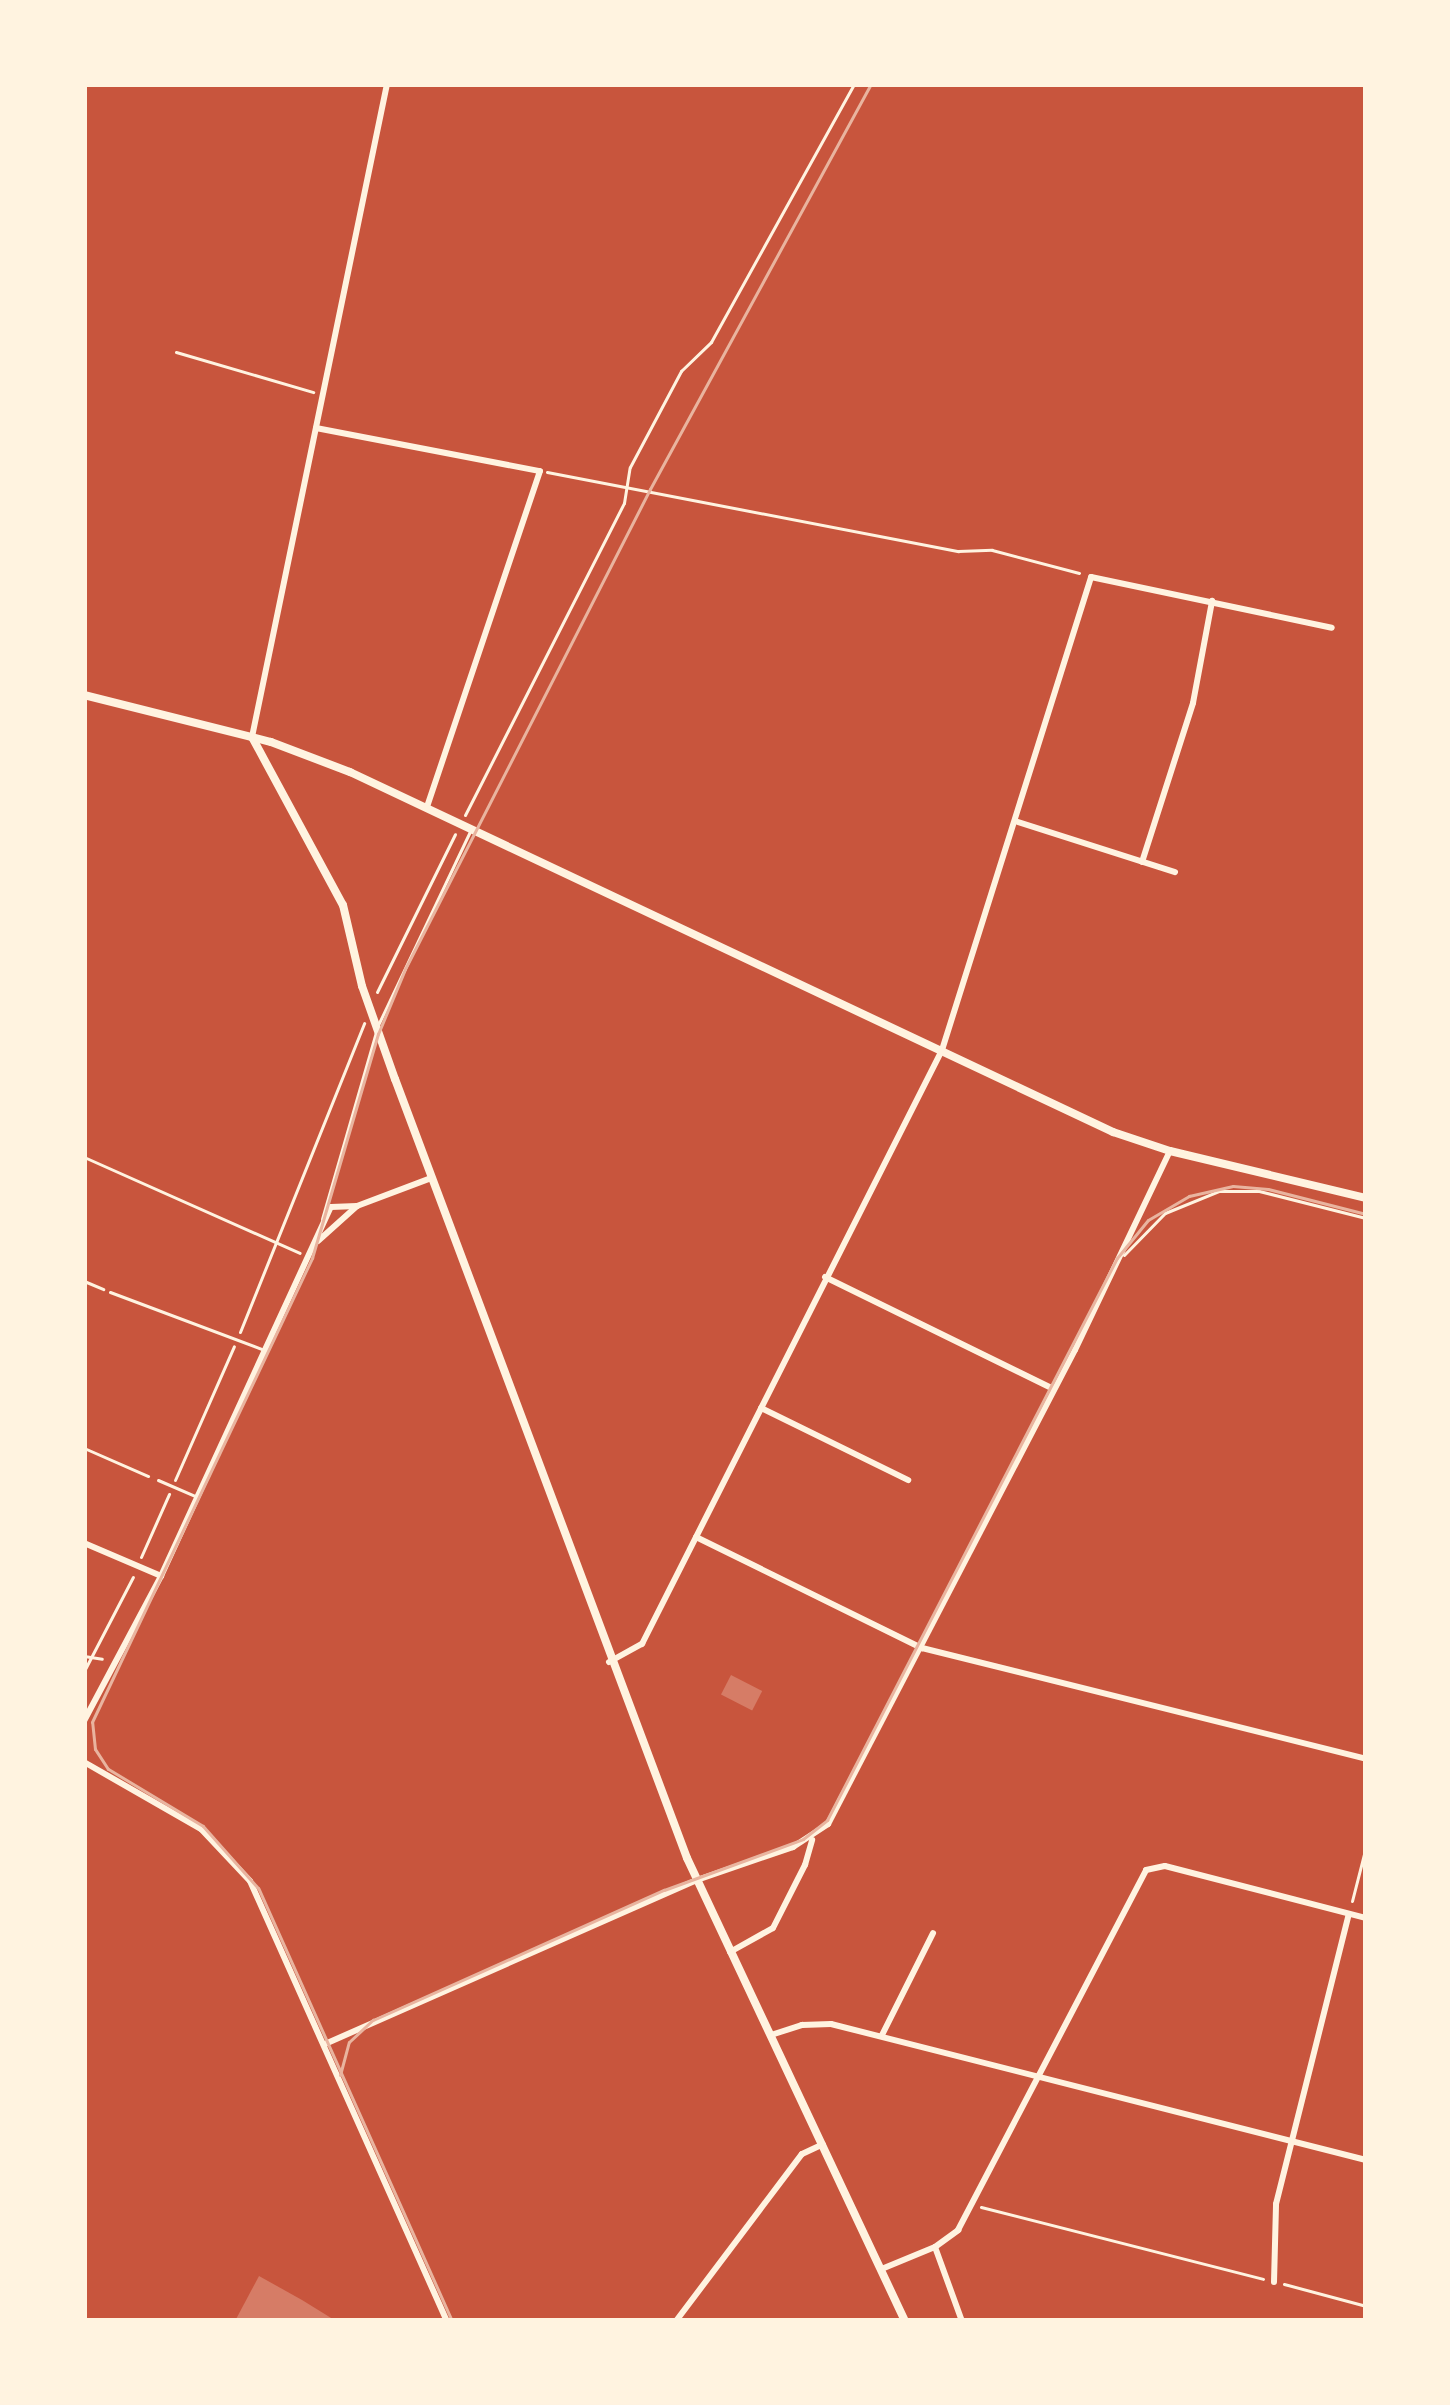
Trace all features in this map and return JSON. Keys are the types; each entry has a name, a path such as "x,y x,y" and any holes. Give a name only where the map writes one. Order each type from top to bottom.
{"street":[{"path":"388,84 252,737 344,904 376,1028 609,1662 697,1880 884,2268 904,2320"},
{"path":"316,428 540,471 427,806"},
{"path":"609,1662 642,1644 942,1050 1091,577 1332,628"},
{"path":"1142,862 1193,703 1212,602"},
{"path":"84,694 252,737 427,806 1113,1132 1170,1151 1366,1198"},
{"path":"1015,821 1175,872"},
{"path":"325,2044 697,1880 812,1838 836,1814 1120,1259 1170,1151"},
{"path":"84,1721 161,1576 331,1207 357,1206 431,1178"},
{"path":"315,1243 357,1206"},
{"path":"825,1277 1054,1389"},
{"path":"761,1408 908,1480"},
{"path":"696,1537 922,1648 1366,1759"},
{"path":"84,1543 161,1576"},
{"path":"84,1762 179,1814 231,1857 260,1899 447,2321"},
{"path":"730,1952 773,1928 806,1864 812,1838"},
{"path":"884,2268 935,2247 958,2230 1139,1880 1152,1865 1366,1918"},
{"path":"1274,2282 1276,2204 1348,1914"},
{"path":"882,2036 934,1933"},
{"path":"771,2035 802,2025 831,2024 1366,2160"},
{"path":"676,2321 802,2154 823,2144"},
{"path":"935,2247 962,2321"}],"lane":[{"path":"315,1243 376,1028 472,829"},
{"path":"1120,1259 1165,1213 1219,1191 1258,1191 1366,1218"},
{"path":"110,1292 266,1351"},
{"path":"158,1480 197,1496"}],"path":[{"path":"381,982 624,503 630,467 681,371 711,342 854,84"},
{"path":"176,352 313,392"},
{"path":"540,471 958,551 992,550 1091,577"},
{"path":"141,1558 278,1243 350,1058"},
{"path":"84,1156 262,1231 302,1253"},
{"path":"84,1281 110,1292"},
{"path":"84,1448 158,1480"},
{"path":"84,1671 134,1575"},
{"path":"84,1657 116,1661"},
{"path":"1348,1914 1366,1846"},
{"path":"968,2203 1366,2306"}],"building":[{"path":"731,1675 762,1691 752,1710 721,1695"},
{"path":"259,2276 302,2300 336,2321 235,2321"}],"tram line":[{"path":"452,2321 258,1888 203,1826 108,1769 95,1749 92,1722 312,1258 378,1034 405,969 650,489 871,84"},
{"path":"340,2075 349,2042 373,2020 664,1890 803,1839 827,1820 1117,1258 1148,1220 1189,1196 1233,1186 1268,1189 1366,1214"}]}
